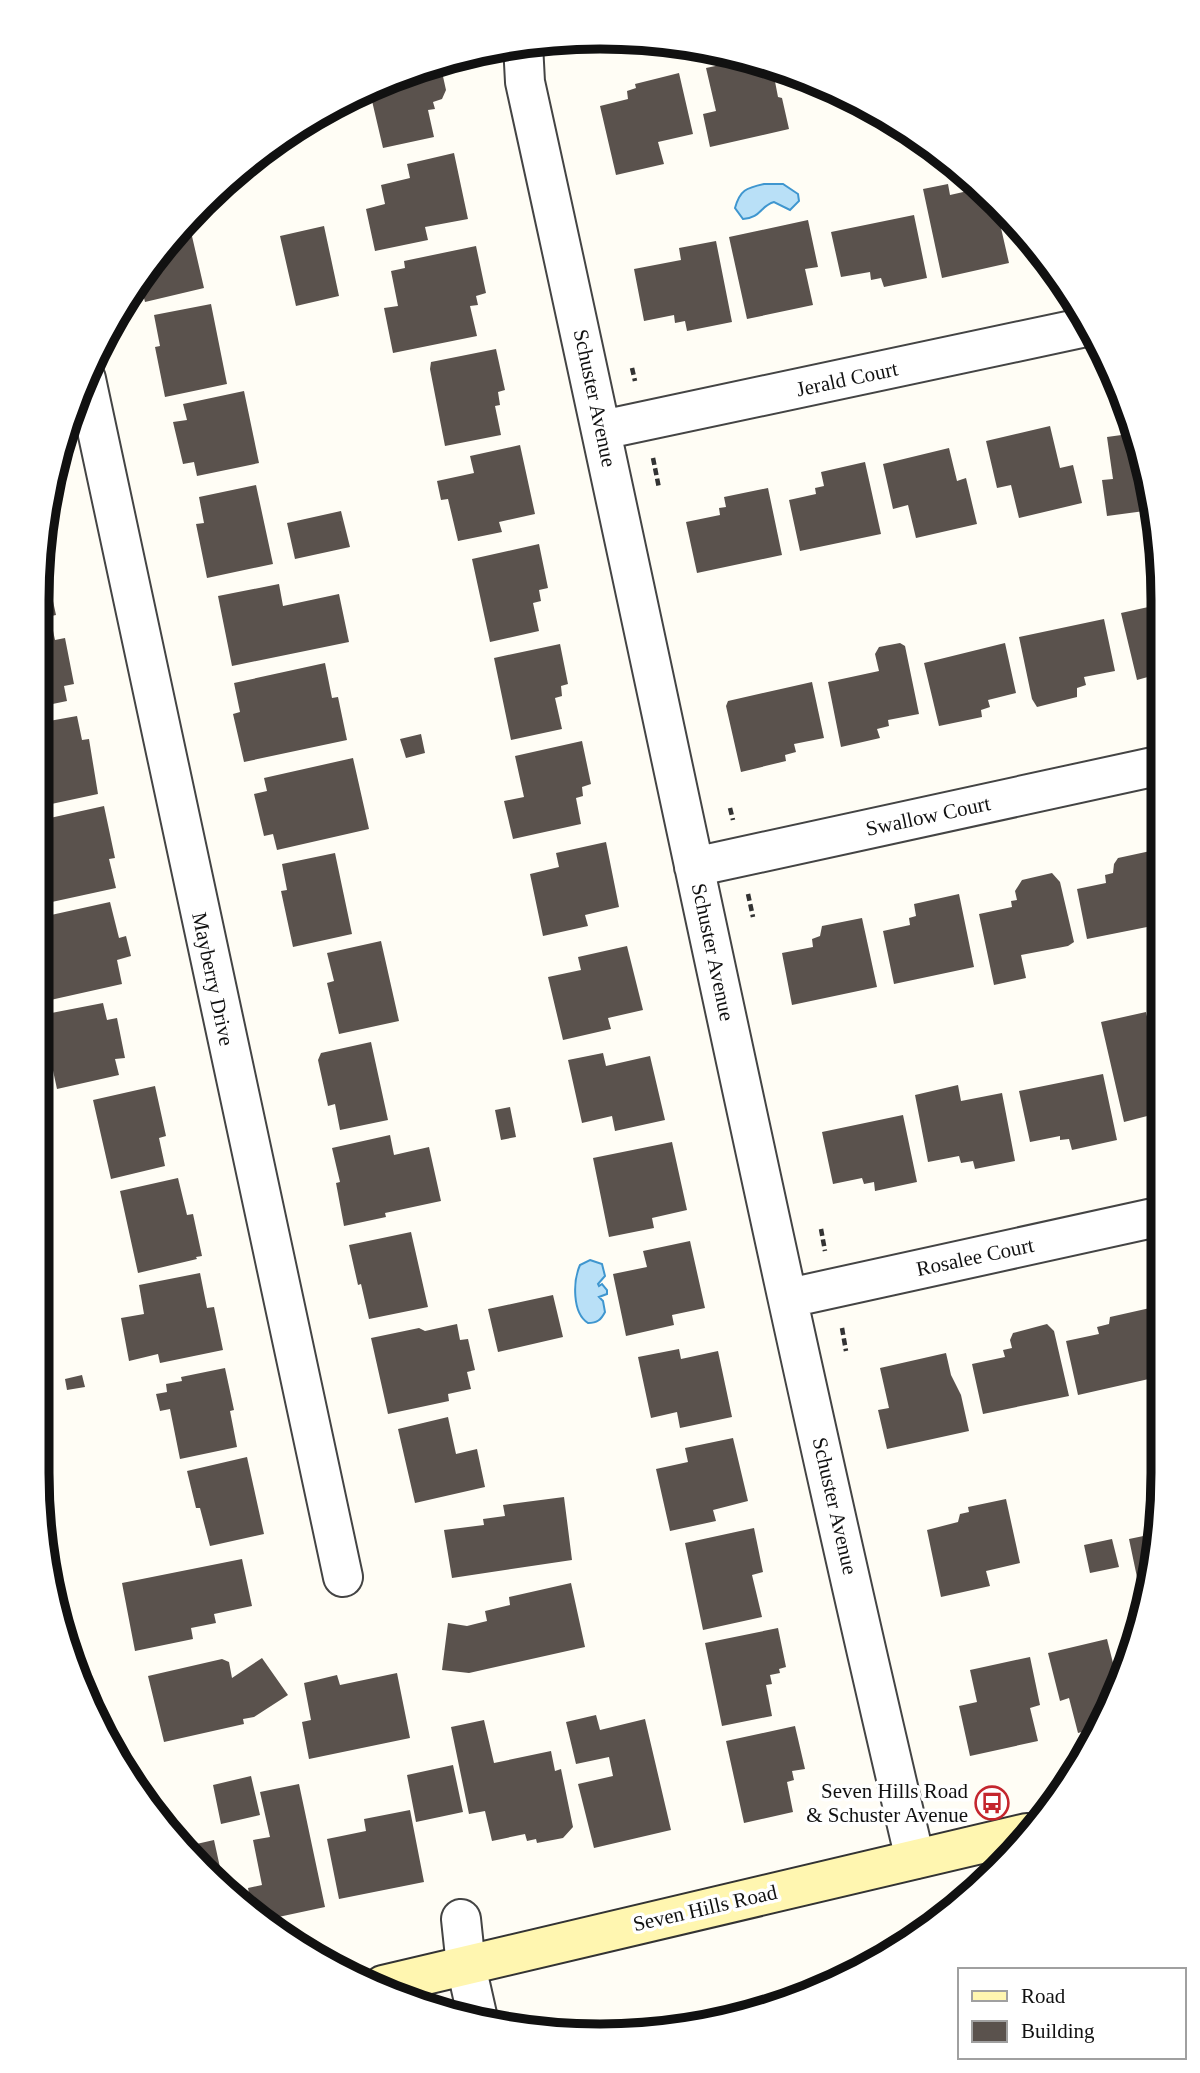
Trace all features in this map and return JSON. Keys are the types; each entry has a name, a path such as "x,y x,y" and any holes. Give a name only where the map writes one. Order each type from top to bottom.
{"street":[{"name":"Schuster Avenue","path":"523,55 524,82 602,430 694,867 915,1859"},
{"name":"Jerald Court","path":"602,430 1079,328"},
{"name":"Mayberry Drive","path":"89,394 343,1577"},
{"name":"Swallow Court","path":"694,867 1151,767"},
{"name":"Rosalee Court","path":"789,1298 1151,1218"},
{"name":"Seven Hills Road","path":"392,1983 1014,1836"},
{"path":"461,1919 466,1966 476,2009"}],"water":[{"path":"764,184 783,184 798,194 799,201 790,210 774,202 757,214 743,219 735,208 739,197 748,189"},
{"path":"590,1260 602,1264 605,1276 598,1284 602,1284 607,1294 599,1297 603,1301 605,1312 596,1322 588,1323 579,1312 575,1288 580,1265"}],"building":[{"path":"725,64 774,77 789,129 710,147 703,114 716,111 706,68"},
{"path":"442,72 446,90 442,99 433,102 435,109 428,110 434,137 383,148 372,99"},
{"path":"679,73 693,134 658,142 664,164 616,175 600,106 628,99 627,91 636,88 635,84"},
{"path":"454,153 468,219 425,227 428,240 375,251 366,209 385,204 381,185 410,178 407,164"},
{"path":"948,184 950,195 968,191 1005,227 1001,228 1009,263 942,278 923,189"},
{"path":"914,215 927,278 884,287 881,278 871,280 870,272 841,277 831,232"},
{"path":"808,220 818,267 805,269 813,305 747,319 729,237"},
{"path":"324,226 339,296 296,306 280,236"},
{"path":"191,231 204,288 145,302 143,293"},
{"path":"716,241 732,322 687,331 685,321 675,323 674,315 644,321 634,269 681,260 679,248"},
{"path":"476,246 486,293 476,296 478,305 470,306 477,336 393,353 384,308 398,306 391,271 405,268 404,261"},
{"path":"211,304 227,384 165,397 155,347 160,346 154,315"},
{"path":"496,349 505,390 498,392 500,405 495,406 501,435 445,446 430,369 431,362"},
{"path":"244,391 259,463 197,476 194,462 183,464 173,422 187,420 183,404"},
{"path":"1050,426 1060,468 1073,465 1082,503 1019,518 1011,485 997,488 986,441"},
{"path":"1125,434 1143,511 1107,516 1102,480 1113,479 1107,437"},
{"path":"520,445 535,514 499,522 502,532 458,541 448,499 441,500 437,481 474,473 470,456"},
{"path":"949,448 957,481 966,478 977,524 916,538 908,505 893,509 883,464"},
{"path":"865,462 881,534 800,551 789,500 816,494 815,488 824,486 821,472"},
{"path":"256,485 273,564 207,578 196,524 204,523 199,497"},
{"path":"768,488 782,555 697,573 686,522 720,515 719,508 726,507 724,497"},
{"path":"341,511 350,547 295,559 287,523"},
{"path":"539,544 548,588 539,590 541,601 533,603 539,631 490,642 472,559"},
{"path":"279,584 283,606 339,594 349,642 232,666 218,596"},
{"path":"49,585 56,615 49,617"},
{"path":"1151,606 1151,676 1137,680 1121,613"},
{"path":"1104,619 1115,671 1084,677 1086,685 1077,688 1077,697 1037,707 1032,699 1019,637"},
{"path":"52,626 55,640 65,638 74,684 64,686 67,701 49,705 49,627"},
{"path":"900,643 905,646 919,714 888,720 889,726 877,729 880,738 841,747 828,682 879,671 875,654 879,647"},
{"path":"1005,643 1016,693 988,700 990,707 981,710 982,717 939,726 924,663"},
{"path":"560,644 568,684 561,686 562,696 555,698 562,729 511,740 494,658"},
{"path":"325,663 332,698 338,697 347,740 244,762 233,714 240,712 234,683"},
{"path":"812,682 824,738 794,744 796,752 785,755 786,761 741,772 726,706 728,701"},
{"path":"77,716 82,740 89,739 98,794 49,804 49,721"},
{"path":"421,734 425,753 406,758 400,739"},
{"path":"582,741 591,784 582,787 583,796 576,798 581,824 513,839 504,801 524,797 515,756"},
{"path":"353,758 369,829 277,850 273,834 264,836 254,794 267,791 264,778"},
{"path":"104,806 115,858 109,859 116,888 49,903 49,818"},
{"path":"606,842 619,907 585,915 588,926 543,936 530,874 559,867 556,853"},
{"path":"1151,851 1151,926 1087,939 1077,889 1106,883 1105,875 1113,873 1118,858"},
{"path":"335,853 352,934 293,947 281,891 287,890 282,864"},
{"path":"1052,873 1060,882 1074,942 1068,946 1021,955 1026,978 994,985 979,914 1012,907 1011,901 1017,900 1015,891 1022,880"},
{"path":"959,894 974,967 894,984 883,931 910,925 909,918 916,916 914,904"},
{"path":"110,902 119,938 126,936 131,956 117,960 122,984 49,1000 49,915"},
{"path":"862,918 877,987 792,1005 782,953 813,947 812,939 820,936 822,926"},
{"path":"381,941 399,1021 339,1034 327,983 334,981 327,953"},
{"path":"627,946 643,1010 608,1018 611,1029 563,1040 548,977 581,970 578,957"},
{"path":"103,1003 107,1020 117,1018 125,1058 115,1059 119,1075 57,1089 49,1052 49,1013"},
{"path":"1146,1012 1151,1035 1151,1115 1124,1122 1101,1022"},
{"path":"371,1042 388,1120 340,1130 335,1104 328,1106 318,1060 321,1053"},
{"path":"603,1053 606,1066 650,1056 665,1120 615,1131 612,1116 582,1123 568,1060"},
{"path":"1103,1074 1117,1140 1072,1150 1069,1139 1060,1140 1060,1136 1030,1142 1019,1091"},
{"path":"958,1085 961,1101 1002,1093 1015,1161 975,1169 973,1161 961,1163 959,1156 928,1162 915,1095"},
{"path":"155,1086 166,1136 159,1138 165,1166 111,1179 93,1100"},
{"path":"510,1107 516,1137 501,1140 495,1110"},
{"path":"903,1115 917,1182 875,1191 874,1182 864,1184 862,1178 833,1184 822,1132"},
{"path":"390,1135 394,1155 429,1147 441,1201 385,1213 386,1217 344,1226 336,1183 340,1182 332,1148"},
{"path":"672,1142 687,1210 652,1218 654,1228 609,1237 593,1158"},
{"path":"178,1178 187,1215 193,1214 202,1256 138,1273 120,1191"},
{"path":"411,1232 428,1307 369,1319 349,1245"},
{"path":"690,1241 705,1308 672,1315 674,1325 626,1336 613,1274 647,1267 643,1251"},
{"path":"200,1273 207,1308 214,1307 223,1350 160,1363 158,1354 129,1361 121,1318 144,1314 139,1285"},
{"path":"553,1295 563,1337 498,1352 488,1309"},
{"path":"1150,1308 1151,1378 1078,1395 1066,1341 1099,1334 1097,1327 1109,1324 1110,1317"},
{"path":"457,1324 460,1340 468,1339 475,1370 467,1372 471,1389 448,1394 449,1401 388,1414 371,1338 419,1328 425,1331"},
{"path":"1047,1324 1054,1331 1069,1396 983,1414 972,1364 1005,1357 1003,1350 1012,1348 1010,1340 1013,1333"},
{"path":"679,1349 681,1359 718,1351 732,1417 680,1428 677,1412 651,1418 638,1357"},
{"path":"946,1353 951,1375 961,1395 969,1431 887,1449 878,1410 889,1408 880,1368"},
{"path":"225,1368 234,1410 230,1411 237,1447 180,1459 170,1409 160,1411 156,1394 167,1392 166,1384 182,1381 181,1377"},
{"path":"82,1375 85,1387 67,1390 65,1379"},
{"path":"448,1417 456,1454 477,1449 485,1487 415,1503 398,1429"},
{"path":"733,1438 748,1501 713,1510 716,1521 670,1531 656,1469 688,1462 685,1448"},
{"path":"247,1457 264,1534 210,1546 200,1508 196,1508 187,1471"},
{"path":"564,1497 572,1560 452,1578 444,1530 484,1525 483,1519 505,1516 503,1505"},
{"path":"1006,1499 1020,1563 986,1571 990,1586 941,1597 927,1530 958,1522 960,1514 969,1512 968,1507"},
{"path":"754,1528 763,1572 752,1575 762,1617 703,1630 685,1543"},
{"path":"1147,1535 1140,1582 1138,1582 1129,1539"},
{"path":"1112,1539 1119,1567 1090,1573 1084,1545"},
{"path":"242,1559 252,1606 214,1614 216,1623 191,1628 193,1639 135,1651 122,1583"},
{"path":"571,1583 585,1647 469,1673 442,1670 448,1623 467,1626 487,1621 485,1611 510,1605 509,1597"},
{"path":"778,1628 786,1667 779,1669 780,1673 770,1675 772,1684 766,1685 772,1716 722,1726 705,1643"},
{"path":"1107,1639 1115,1669 1087,1731 1078,1733 1069,1698 1060,1701 1048,1653"},
{"path":"1030,1657 1040,1705 1030,1708 1038,1741 970,1756 959,1706 977,1702 970,1670"},
{"path":"262,1658 288,1695 254,1717 243,1719 244,1724 164,1742 148,1676 222,1659 229,1662 232,1678"},
{"path":"397,1673 410,1738 309,1759 302,1722 311,1720 304,1683 337,1675 340,1685"},
{"path":"596,1715 600,1730 645,1719 671,1830 594,1848 578,1784 613,1776 609,1757 576,1764 566,1722"},
{"path":"484,1720 494,1763 551,1751 555,1771 561,1769 573,1827 563,1838 537,1843 536,1839 527,1841 525,1834 492,1841 485,1811 469,1814 451,1727"},
{"path":"795,1726 805,1769 792,1771 794,1780 787,1782 793,1812 744,1823 726,1741"},
{"path":"453,1765 463,1812 416,1822 407,1775"},
{"path":"251,1776 260,1815 221,1824 213,1785"},
{"path":"299,1784 325,1907 276,1918 250,1898 248,1888 262,1885 253,1840 270,1837 260,1792"},
{"path":"410,1810 424,1882 339,1899 327,1839 366,1831 364,1819"},
{"path":"214,1840 221,1873 210,1863 194,1845"}],"place":[{"name":"Seven Hills Road & Schuster Avenue","path":"992,1803"}]}
